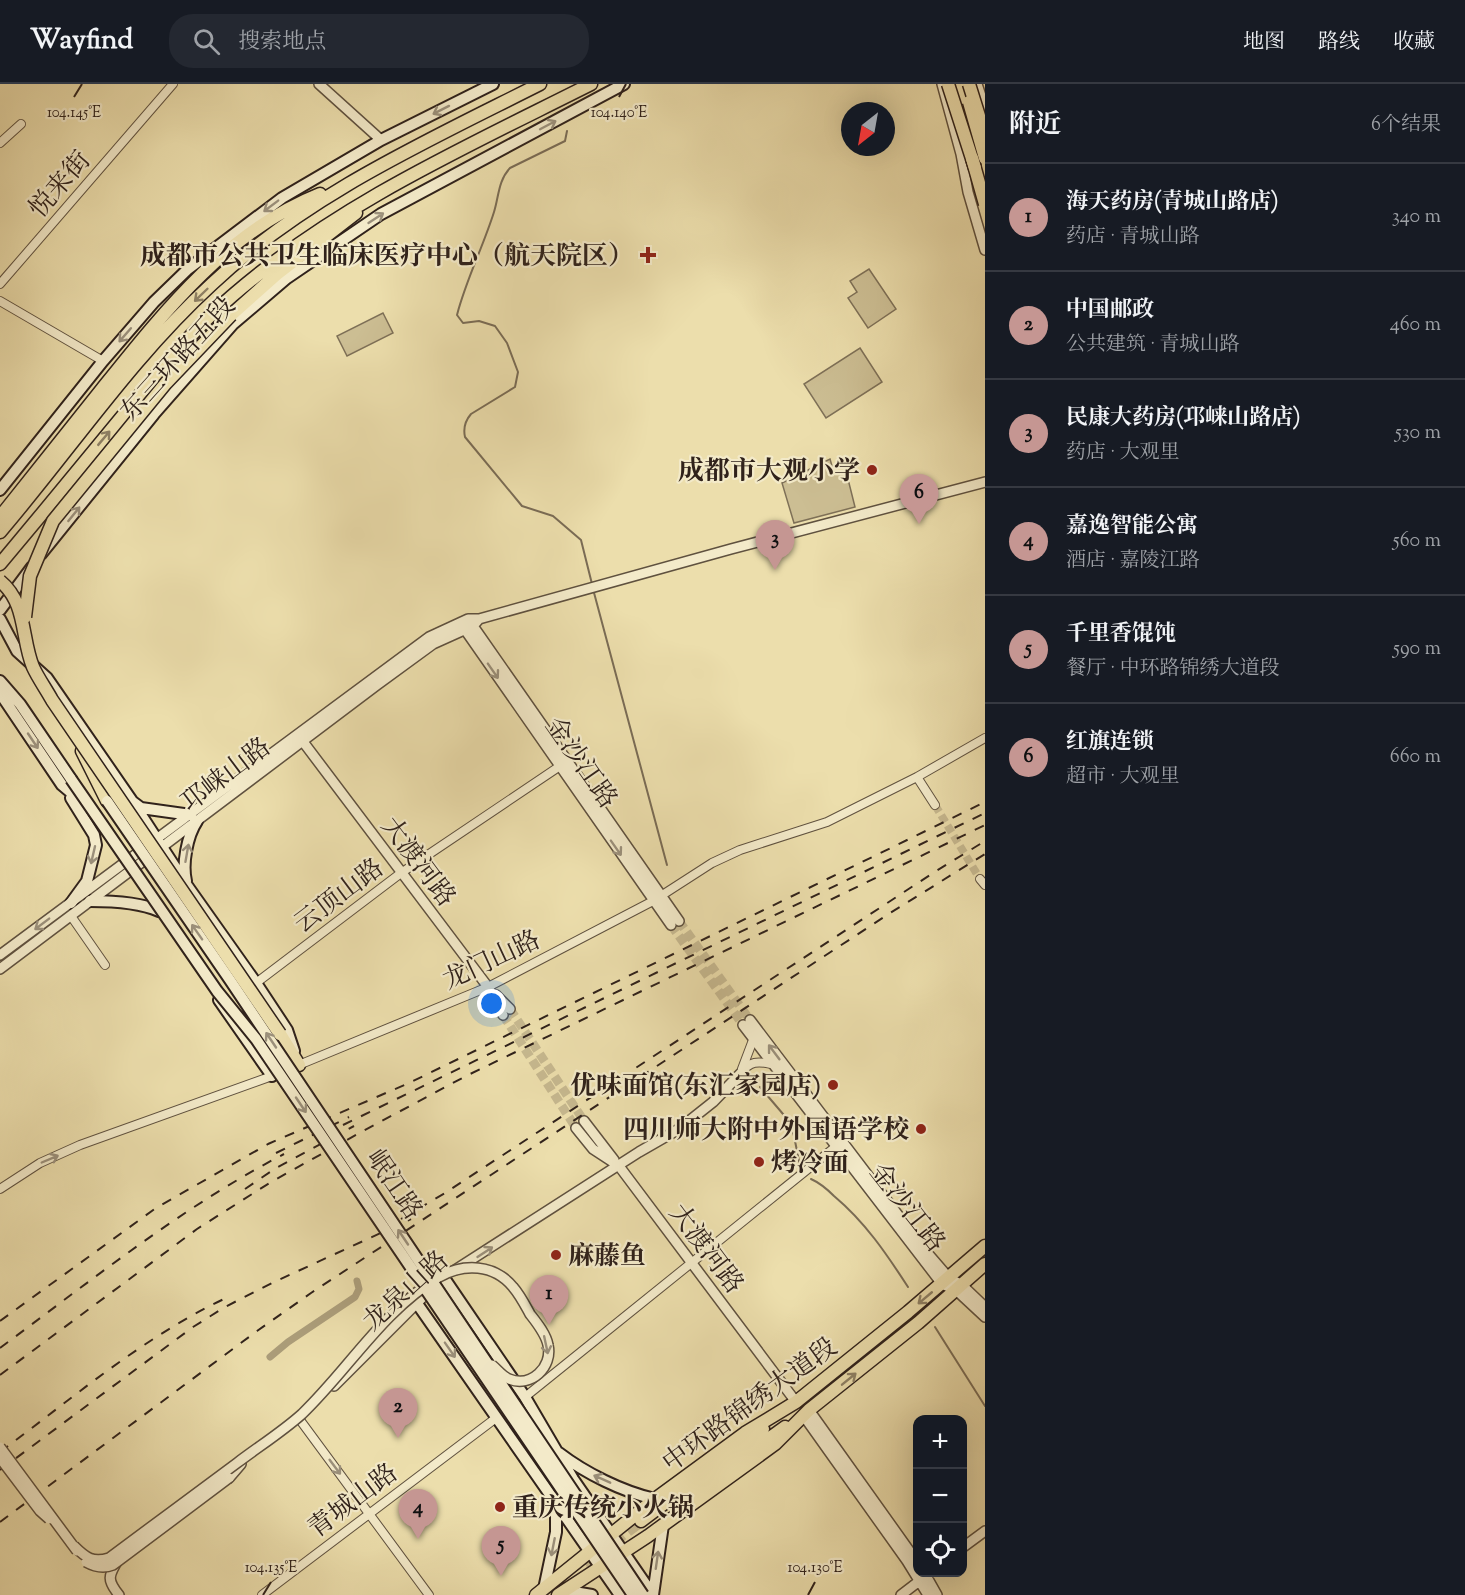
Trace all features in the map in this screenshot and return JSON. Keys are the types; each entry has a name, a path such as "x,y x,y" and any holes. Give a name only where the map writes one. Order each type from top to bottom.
{"main road":[{"name":"东三环路五段","path":"0,490 103,361 154,302 188,269 282,198 381,140 493,84"},
{"name":"东三环路五段","path":"0,532 129,371 179,315 244,255 296,216 341,187 540,84"},
{"name":"东三环路五段","path":"0,564 161,369 230,298 297,244 333,220 394,184 591,84"},
{"name":"东三环路五段","path":"0,610 45,549 154,414 233,324 286,278 381,214 624,84"},
{"path":"948,84 975,168"},
{"path":"954,84 985,204"},
{"path":"967,84 985,135"},
{"path":"967,84 985,158"},
{"path":"24,627 30,576 53,521 166,383 231,315 277,274 394,184"},
{"path":"0,517 153,324 190,285 236,244 286,209 341,187"},
{"path":"0,581 8,588 19,607 33,667 71,728 280,1034 298,1065"},
{"path":"0,619 16,651 47,678 188,887 256,983 287,1030 298,1065"},
{"path":"0,681 20,704 67,782 94,835 96,845 87,881 71,903"},
{"path":"0,693 85,804 272,1076"},
{"path":"71,728 106,801"},
{"name":"岷江路","path":"67,782 216,992 256,1039 633,1595"},
{"name":"岷江路","path":"106,801 230,980 643,1595"},
{"path":"132,801 141,808 194,818 184,872 188,887"},
{"path":"90,901 149,906 159,911"},
{"name":"中环路锦绣大道段","path":"540,1592 656,1499 746,1432 796,1402 985,1246"},
{"name":"中环路锦绣大道段","path":"558,1595 663,1526 775,1444 806,1413 918,1323 985,1264"},
{"path":"444,1278 525,1397 554,1449 653,1595"},
{"path":"416,1302 620,1595"},
{"path":"796,1402 644,1524 806,1413"},
{"path":"554,1449 579,1468 642,1496 656,1499"},
{"path":"540,1592 556,1532 556,1505"},
{"path":"653,1595 663,1526"},
{"path":"566,1595 580,1593 592,1595"}],"street":[{"name":"悦来街","path":"0,284 174,84"},
{"path":"319,84 381,140"},
{"path":"942,84 968,192 985,250"},
{"path":"977,84 985,108"},
{"path":"0,143 21,124"},
{"path":"956,138 985,128"},
{"path":"0,301 103,361"},
{"name":"邛崃山路","path":"0,955 71,903 159,844 433,644 469,623 730,549 985,482"},
{"name":"金沙江路","path":"469,623 563,764 675,923"},
{"name":"龙门山路","path":"0,1189 40,1163 80,1145 272,1076 488,987 657,899 712,863 740,850 827,822 916,777 985,738"},
{"name":"大渡河路","path":"301,739 507,1012"},
{"name":"云顶山路","path":"256,983 401,873 563,764"},
{"path":"916,777 935,805"},
{"name":"邛崃山路","path":"0,969 90,901 128,866"},
{"path":"71,916 105,965"},
{"name":"金沙江路","path":"839,1144 771,1064 753,1040 746,1023 923,1248 945,1281 985,1307"},
{"path":"741,1073 753,1040"},
{"name":"龙泉山路","path":"119,1595 111,1584 110,1576 117,1561 300,1420 416,1302 444,1278 639,1152 680,1129 713,1102 749,1064 756,1062 771,1064"},
{"name":"大渡河路","path":"580,1124 593,1149 619,1166 796,1402"},
{"path":"525,1397 839,1144"},
{"path":"74,1546 88,1559 94,1561 109,1558 299,1416 328,1388 398,1308 440,1276 458,1269 483,1268 504,1278 513,1287 549,1345 548,1359 544,1369 538,1375 520,1382 508,1379 480,1351"},
{"name":"金沙江路","path":"959,1288 985,1317"},
{"path":"806,1413 913,1556"},
{"path":"806,1413 913,1558"},
{"name":"青城山路","path":"262,1595 496,1418"},
{"path":"300,1420 429,1595"},
{"path":"0,1447 85,1561 106,1568 128,1555 229,1478 241,1464"},
{"path":"0,1458 40,1511 64,1532"},
{"path":"967,1545 985,1531"},
{"path":"901,1595 925,1577"},
{"path":"926,1577 928,1595"},
{"path":"927,1577 937,1595"}],"shaded area":[{"path":"869,269 896,309 868,328 848,298 857,292 850,281"},
{"path":"383,313 393,333 347,356 337,336"},
{"path":"860,348 882,382 826,418 804,384"},
{"path":"830,459 834,473 846,471 855,507 794,523 782,483"}],"waterway":[{"path":"567,131 565,141 510,168 506,173 501,183 490,225 457,315 463,323 479,321 495,326 507,343 518,372 515,387 471,414 465,425 465,437 522,506 553,516 581,540 592,584"},
{"path":"593,589 667,865"},
{"path":"760,1087 789,1121 800,1166"},
{"path":"811,1179 826,1189 856,1216 908,1287"},
{"path":"270,1357 288,1342 355,1297 359,1289 357,1281"},
{"path":"935,1327 985,1406"}],"tunnel":[{"path":"935,805 980,879"},
{"path":"679,921 750,1020"},
{"path":"671,925 743,1025"},
{"path":"510,1009 584,1121"},
{"path":"503,1015 576,1128"},
{"path":"584,1563 641,1521"}],"railway":[{"path":"0,1321 156,1208 268,1144 409,1083 985,802"},
{"path":"343,1125 985,813"},
{"path":"0,1375 197,1229 271,1182 466,1076 985,825"},
{"path":"401,1219 445,1193 985,841"},
{"path":"0,1522 311,1293 887,915 985,854"},
{"path":"276,1153 349,1117"},
{"path":"245,1189 276,1168 354,1126"},
{"path":"0,1348 174,1221 246,1175 284,1154"},
{"path":"0,1470 193,1327 225,1307 411,1219"},
{"path":"0,1452 137,1350 195,1314 226,1298"}],"place":[{"name":"成都市公共卫生临床医疗中心（航天院区）","path":"648,255"},
{"name":"成都市大观小学","path":"872,470"},
{"name":"红旗连锁","path":"919,524"},
{"name":"民康大药房(邛崃山路店)","path":"775,570"},
{"name":"优味面馆(东汇家园店)","path":"833,1085"},
{"name":"四川师大附中外国语学校","path":"921,1129"},
{"name":"烤冷面","path":"759,1162"},
{"name":"麻藤鱼","path":"556,1255"},
{"name":"海天药房(青城山路店)","path":"549,1325"},
{"name":"中国邮政","path":"398,1438"},
{"name":"重庆传统小火锅","path":"500,1507"},
{"name":"嘉逸智能公寓","path":"418,1539"},
{"name":"千里香馄饨","path":"501,1576"}]}
